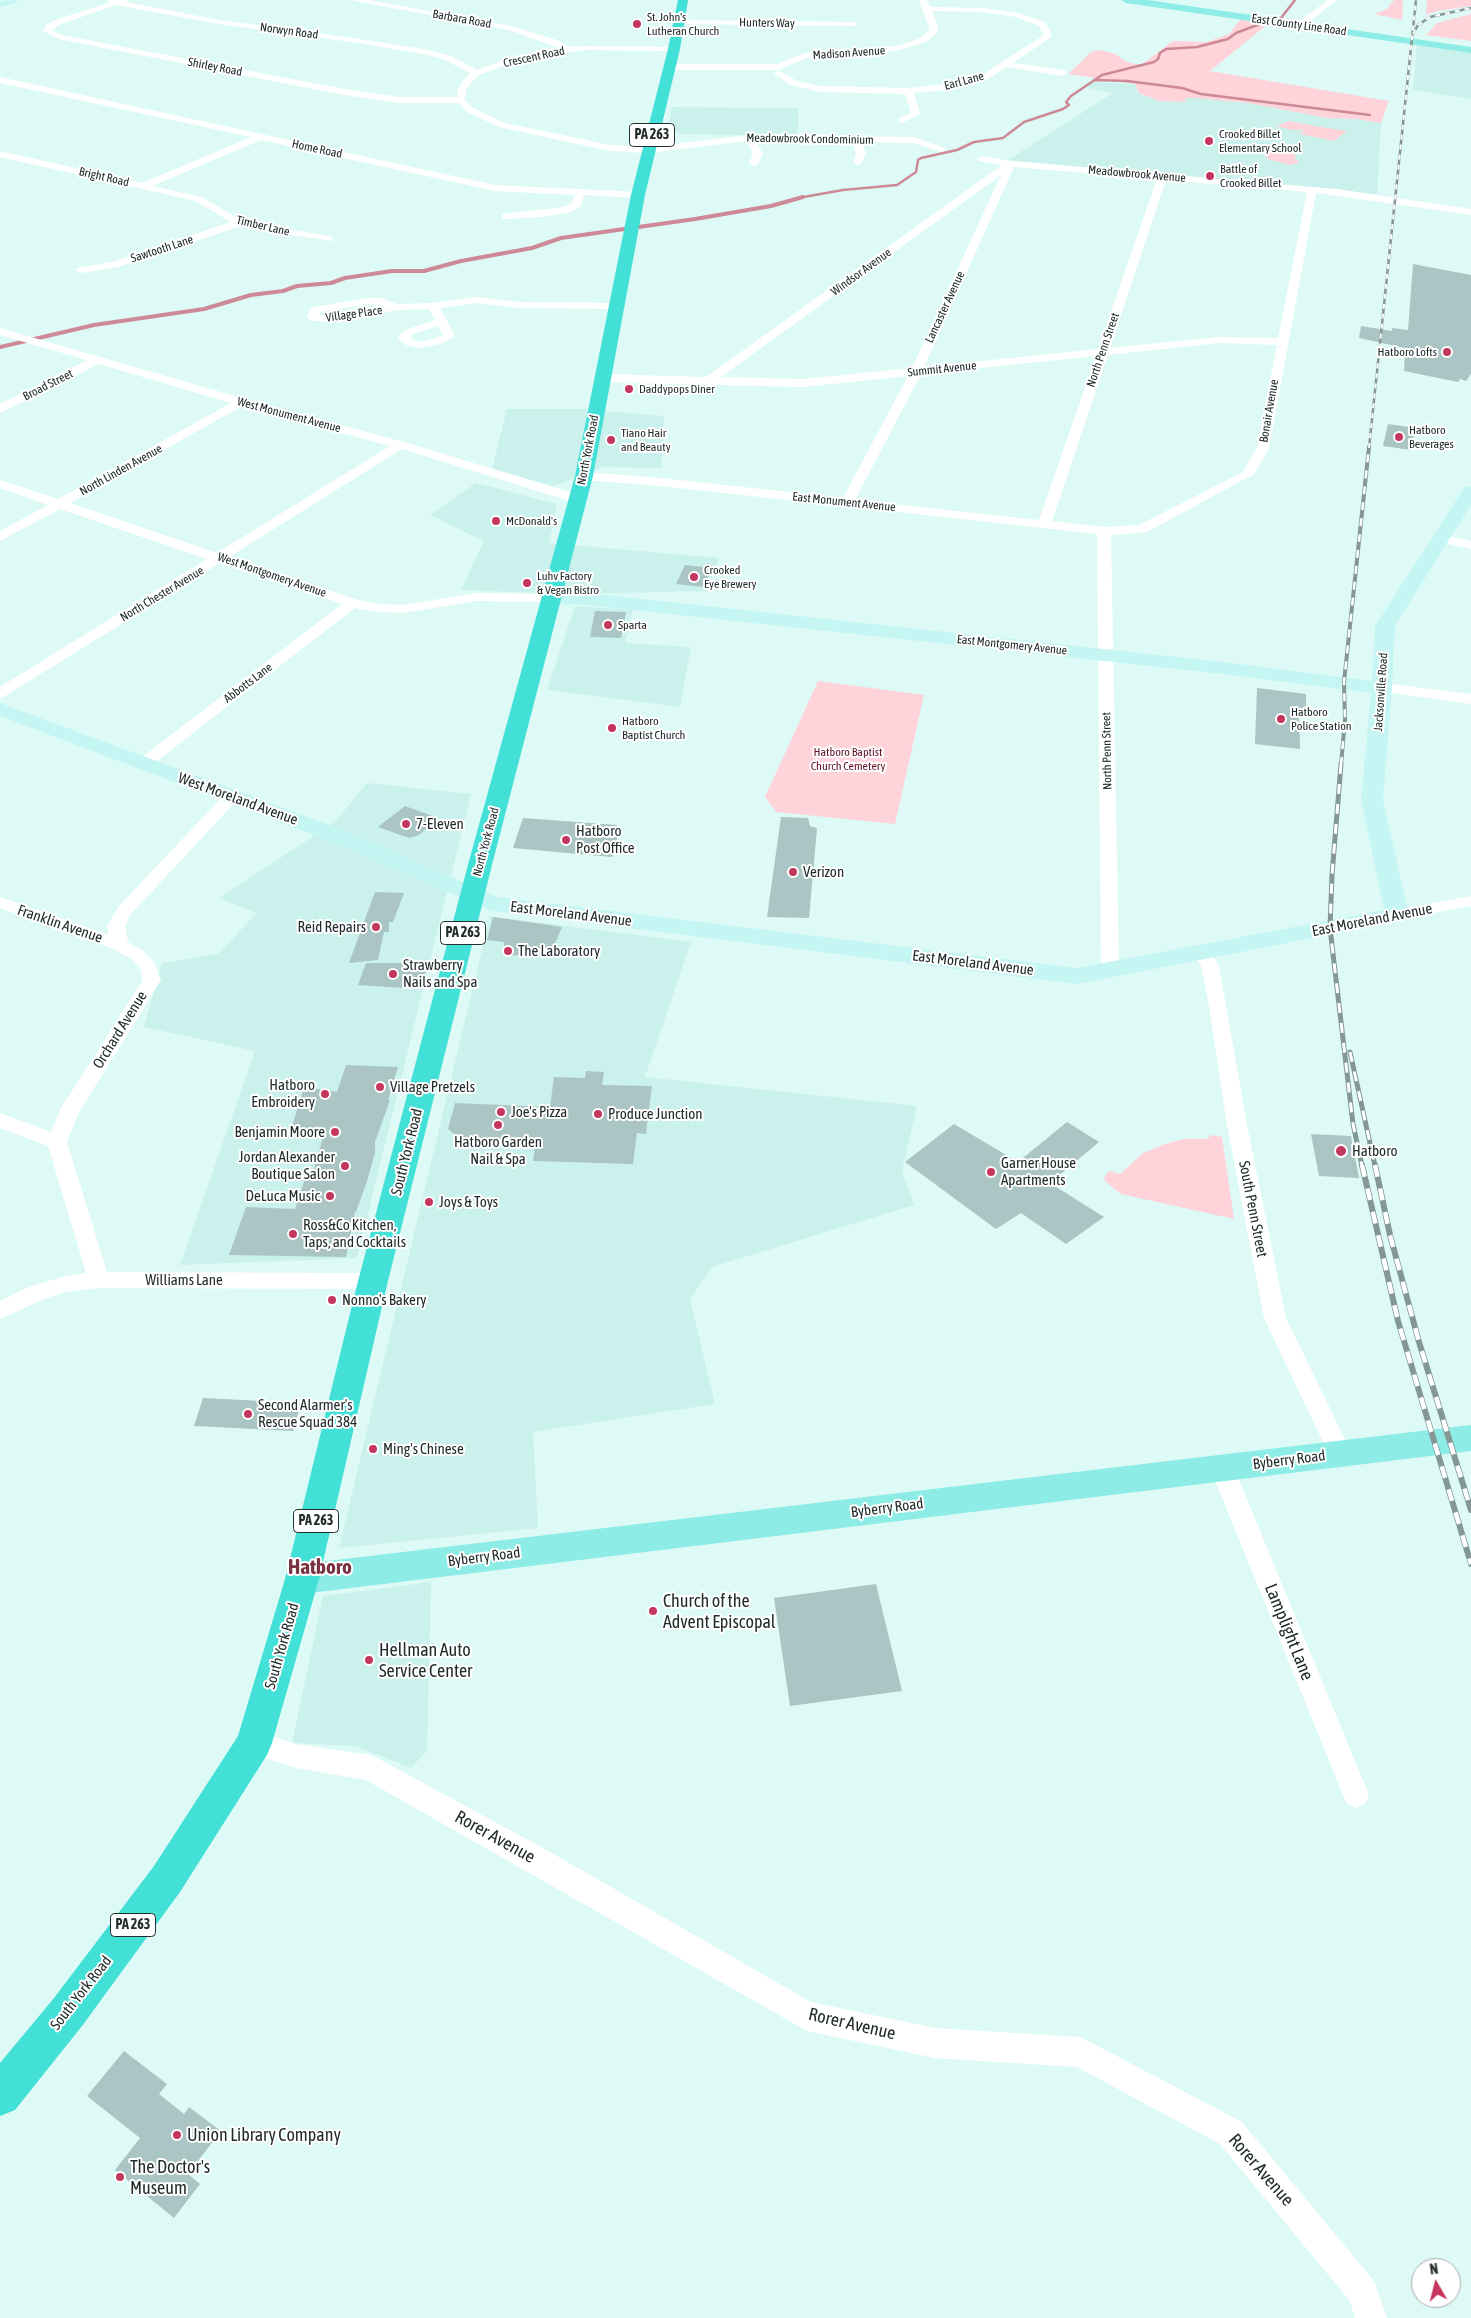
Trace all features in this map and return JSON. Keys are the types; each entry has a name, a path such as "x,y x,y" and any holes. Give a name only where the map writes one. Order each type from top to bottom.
{"highway":[{"name":"North York Road","path":"472,895 584,476 601,378 638,195 674,49 683,0"},
{"name":"South York Road","path":"0,2095 68,2012 167,1879 254,1743 302,1579 373,1282 472,895"}],"main road":[{"name":"East County Line Road","path":"1126,0 1471,50"},
{"name":"Byberry Road","path":"302,1579 1471,1438"}],"street":[{"path":"0,4 13,0"},
{"name":"Norwyn Road","path":"98,0 120,2 219,22 358,40 429,52 448,58 476,72"},
{"name":"Barbara Road","path":"355,0 511,28 567,49"},
{"name":"Madison Avenue","path":"668,69 778,70 819,40 872,52 914,44 934,31 934,26 923,0"},
{"path":"1300,25 1333,0"},
{"name":"Shirley Road","path":"120,2 52,24 47,31 60,37 344,92 399,100 461,100"},
{"name":"Earl Lane","path":"778,70 794,83 820,88 909,91 967,83 985,77 1048,35 1042,24 1002,12 927,9"},
{"name":"Hunters Way","path":"680,22 855,24"},
{"name":"Crescent Road","path":"476,72 517,58 567,49 612,47 674,49"},
{"path":"1006,64 1063,73"},
{"path":"476,72 467,81 462,90 461,100 470,110 484,118 509,126 610,148 648,150"},
{"name":"Home Road","path":"0,80 495,188 638,195"},
{"path":"902,120 916,114 909,91"},
{"name":"Bright Road","path":"0,154 143,186 260,137"},
{"path":"750,138 758,154 754,162"},
{"name":"Meadowbrook Condominium","path":"648,150 750,138 914,140 942,149"},
{"path":"857,140 861,154 858,162"},
{"name":"Meadowbrook Avenue","path":"982,159 1011,164 1312,190 1471,212"},
{"name":"Lancaster Avenue","path":"847,502 916,372 1011,164"},
{"name":"Windsor Avenue","path":"710,380 1011,164"},
{"name":"North Penn Street","path":"1044,525 1163,176"},
{"name":"Timber Lane","path":"143,186 199,199 233,220 329,239"},
{"name":"Bonair Avenue","path":"1104,532 1142,529 1248,474 1263,448 1281,342 1312,190"},
{"path":"506,216 543,214 567,210 577,204 580,193"},
{"name":"Sawtooth Lane","path":"81,270 114,265 242,222"},
{"name":"Village Place","path":"396,307 381,301 368,301 318,309 313,312 313,316 314,318 322,319 339,319 396,307 433,306 476,300 519,305 617,306"},
{"path":"433,306 441,322"},
{"name":"West Monument Avenue","path":"0,331 241,402 400,445 578,499"},
{"name":"Summit Avenue","path":"601,378 804,383 1218,340 1281,342"},
{"name":"Broad Street","path":"0,409 97,360"},
{"name":"North Linden Avenue","path":"0,537 241,402"},
{"name":"North Chester Avenue","path":"0,693 221,558 400,445"},
{"name":"East Monument Avenue","path":"584,476 634,479 1104,532"},
{"name":"West Montgomery Avenue","path":"0,484 352,603 402,609 476,597 552,598"},
{"name":"Jacksonville Road","path":"1397,915 1372,800 1382,688 1385,626 1471,491"},
{"name":"North Penn Street","path":"1104,532 1110,970"},
{"path":"1440,538 1471,545"},
{"name":"East Montgomery Avenue","path":"552,598 596,600 1106,655 1471,699"},
{"name":"Abbotts Lane","path":"143,764 352,603"},
{"name":"West Moreland Avenue","path":"0,709 340,837 472,895"},
{"path":"120,945 116,926 124,911 232,796"},
{"name":"East Moreland Avenue","path":"472,895 492,904 1077,976 1471,901"},
{"name":"Franklin Avenue","path":"0,902 120,945"},
{"name":"Orchard Avenue","path":"57,1142 68,1113 152,980 148,966 137,955 120,945"},
{"name":"South Penn Street","path":"1202,952 1210,966 1218,1006 1237,1125 1275,1318 1340,1454"},
{"path":"0,1120 57,1142 99,1280"},
{"name":"Williams Lane","path":"0,1311 34,1294 65,1284 99,1280 373,1282"},
{"name":"Lamplight Lane","path":"1222,1468 1356,1795"},
{"name":"Rorer Avenue","path":"254,1743 296,1756 370,1768 533,1858 807,2016 935,2043 1080,2052 1231,2133 1363,2292 1371,2318"}],"shaded area":[{"path":"1417,45 1471,53 1471,99 1413,90"},
{"name":"Crooked Billet Elementary School","path":"1094,82 1135,84 1137,92 1166,102 1185,102 1186,98 1196,98 1248,103 1327,118 1356,119 1381,123 1377,195 1008,160 1113,93 1089,88 1086,84"},
{"path":"672,107 798,108 798,136 678,134 678,132 667,132"},
{"path":"507,409 582,409 664,416 661,468 603,467 554,486 492,469"},
{"path":"476,483 557,504 549,543 719,558 707,591 566,594 461,590 484,541 430,515"},
{"path":"575,606 633,610 625,643 691,647 680,707 547,690"},
{"path":"367,783 471,794 357,1258 180,1265 255,1051 144,1027 162,963 218,954 257,913 219,898 335,822"},
{"path":"490,916 691,942 645,1077 917,1106 902,1171 914,1205 712,1267 690,1299 715,1404 533,1432 538,1528 339,1548"},
{"path":"431,1582 427,1751 411,1768 356,1746 292,1743 323,1596"}],"green space":[{"path":"1394,0 1403,0 1402,20 1374,14 1387,9"},
{"path":"1427,0 1471,0 1471,6 1437,11 1426,15"},
{"path":"1471,14 1471,41 1426,35 1437,23"},
{"path":"1240,20 1268,24 1210,71 1389,101 1381,123 1356,119 1327,118 1248,103 1196,98 1186,98 1185,102 1159,101 1139,93 1135,84 1068,74 1091,52 1100,50 1115,54 1127,62 1141,65 1173,41 1207,42 1229,34"},
{"path":"1289,121 1347,131 1334,141 1299,134 1305,130 1291,130 1277,126"},
{"path":"1276,149 1293,154 1297,157 1294,159 1300,162 1291,165 1268,159 1264,154"},
{"name":"Hatboro Baptist Church Cemetery","path":"818,681 924,695 895,824 776,812 765,797"},
{"path":"1210,1135 1222,1137 1234,1219 1121,1194 1106,1182 1104,1178 1109,1171 1120,1174 1143,1153 1165,1144 1185,1139 1208,1139"}],"building":[{"path":"1413,264 1471,275 1471,374 1466,381 1460,379 1458,382 1404,371 1405,348 1359,338 1361,326 1392,331 1392,328 1408,330"},
{"name":"Hatboro Beverages","path":"1388,424 1415,428 1411,450 1383,446"},
{"name":"Crooked Eye Brewery","path":"685,565 712,568 704,587 676,584"},
{"name":"Sparta","path":"595,611 626,612 621,638 590,637"},
{"name":"Hatboro Police Station","path":"1257,688 1306,694 1306,715 1299,714 1300,749 1255,744"},
{"name":"7-Eleven","path":"405,806 438,818 419,835 409,838 378,827"},
{"name":"Verizon","path":"781,817 808,818 810,826 817,828 809,918 767,917"},
{"name":"Hatboro Post Office","path":"523,818 617,825 614,832 619,833 612,857 513,848"},
{"name":"Reid Repairs","path":"375,892 404,893 393,922 389,922 389,932 384,932 378,960 349,963"},
{"path":"493,917 562,927 553,948 533,948 531,956 504,955 504,942 487,940"},
{"name":"Strawberry Nails and Spa","path":"366,963 428,963 421,989 358,985"},
{"path":"346,1065 398,1067 388,1100 390,1100 375,1142 375,1153 367,1181 355,1211 346,1257 229,1255 246,1207 295,1209 305,1179 311,1180 323,1137 289,1136 304,1087 337,1092"},
{"name":"Produce Junction","path":"586,1071 604,1072 602,1085 652,1086 646,1134 637,1133 633,1164 533,1161 536,1140 458,1137 448,1129 455,1103 550,1107 554,1077 585,1078"},
{"name":"Garner House Apartments","path":"1067,1122 1099,1142 1050,1183 1104,1217 1066,1244 1021,1213 996,1229 905,1162 954,1124 1018,1162"},
{"path":"1311,1134 1351,1136 1359,1178 1319,1176"},
{"name":"Second Alarmer's Rescue Squad 384","path":"203,1398 301,1403 293,1431 194,1426"},
{"path":"876,1584 902,1691 790,1706 774,1598"},
{"name":"Union Library Company","path":"124,2051 167,2084 159,2094 184,2114 189,2107 221,2131 188,2174 200,2184 174,2218 115,2170 140,2138 87,2096"}],"waterway":[{"path":"1281,18 1295,0"},
{"path":"1095,80 1102,75 1154,62 1158,59 1160,53 1166,49 1197,47 1228,39 1236,33 1260,24"},
{"path":"802,197 843,190 897,185 916,172 918,160 921,158 957,150 974,142 1003,138 1024,122 1063,109 1069,105 1066,102 1071,96 1095,80"},
{"path":"1095,80 1127,81 1182,88 1201,94 1370,115"},
{"path":"0,347 94,325 204,309 251,295 283,291 297,286 331,283 345,278 392,271 424,271 461,261 532,248 561,238 695,219 771,206 802,197"}],"railway":[{"path":"1369,448 1416,0"},
{"path":"1413,34 1418,25 1430,17 1471,8"},
{"path":"1341,765 1345,720 1344,682 1369,447"},
{"path":"1341,764 1332,875 1330,928 1353,1124 1362,1166"},
{"path":"1350,1052 1375,1166"},
{"path":"1362,1165 1398,1321 1471,1564"},
{"path":"1375,1165 1390,1235 1419,1342 1471,1510"}],"place":[{"name":"St. John's Lutheran Church","path":"637,24"},
{"name":"Crooked Billet Elementary School","path":"1209,141"},
{"name":"Battle of Crooked Billet","path":"1210,176"},
{"name":"Hatboro Lofts","path":"1447,352"},
{"name":"Daddypops Diner","path":"629,389"},
{"name":"Hatboro Beverages","path":"1399,437"},
{"name":"Tiano Hair and Beauty","path":"611,440"},
{"name":"McDonald's","path":"496,521"},
{"name":"Crooked Eye Brewery","path":"694,577"},
{"name":"Luhv Factory & Vegan Bistro","path":"527,583"},
{"name":"Sparta","path":"608,625"},
{"name":"Hatboro Police Station","path":"1281,719"},
{"name":"Hatboro Baptist Church","path":"612,728"},
{"name":"7-Eleven","path":"406,824"},
{"name":"Hatboro Post Office","path":"566,840"},
{"name":"Verizon","path":"793,872"},
{"name":"Reid Repairs","path":"376,927"},
{"name":"The Laboratory","path":"508,951"},
{"name":"Strawberry Nails and Spa","path":"393,974"},
{"name":"Village Pretzels","path":"380,1087"},
{"name":"Hatboro Embroidery","path":"325,1094"},
{"name":"Joe's Pizza","path":"501,1112"},
{"name":"Produce Junction","path":"598,1114"},
{"name":"Hatboro Garden Nail & Spa","path":"498,1125"},
{"name":"Benjamin Moore","path":"335,1132"},
{"name":"Hatboro","path":"1341,1151"},
{"name":"Jordan Alexander Boutique Salon","path":"345,1166"},
{"name":"Garner House Apartments","path":"991,1172"},
{"name":"DeLuca Music","path":"330,1196"},
{"name":"Joys & Toys","path":"429,1202"},
{"name":"Ross&Co Kitchen, Taps, and Cocktails","path":"293,1234"},
{"name":"Nonno's Bakery","path":"332,1300"},
{"name":"Second Alarmer's Rescue Squad 384","path":"248,1414"},
{"name":"Ming's Chinese","path":"373,1449"},
{"name":"Church of the Advent Episcopal","path":"653,1611"},
{"name":"Hellman Auto Service Center","path":"369,1660"},
{"name":"Union Library Company","path":"177,2135"},
{"name":"The Doctor's Museum","path":"120,2177"}],"district":[{"name":"Hatboro","path":"320,1567"}]}
